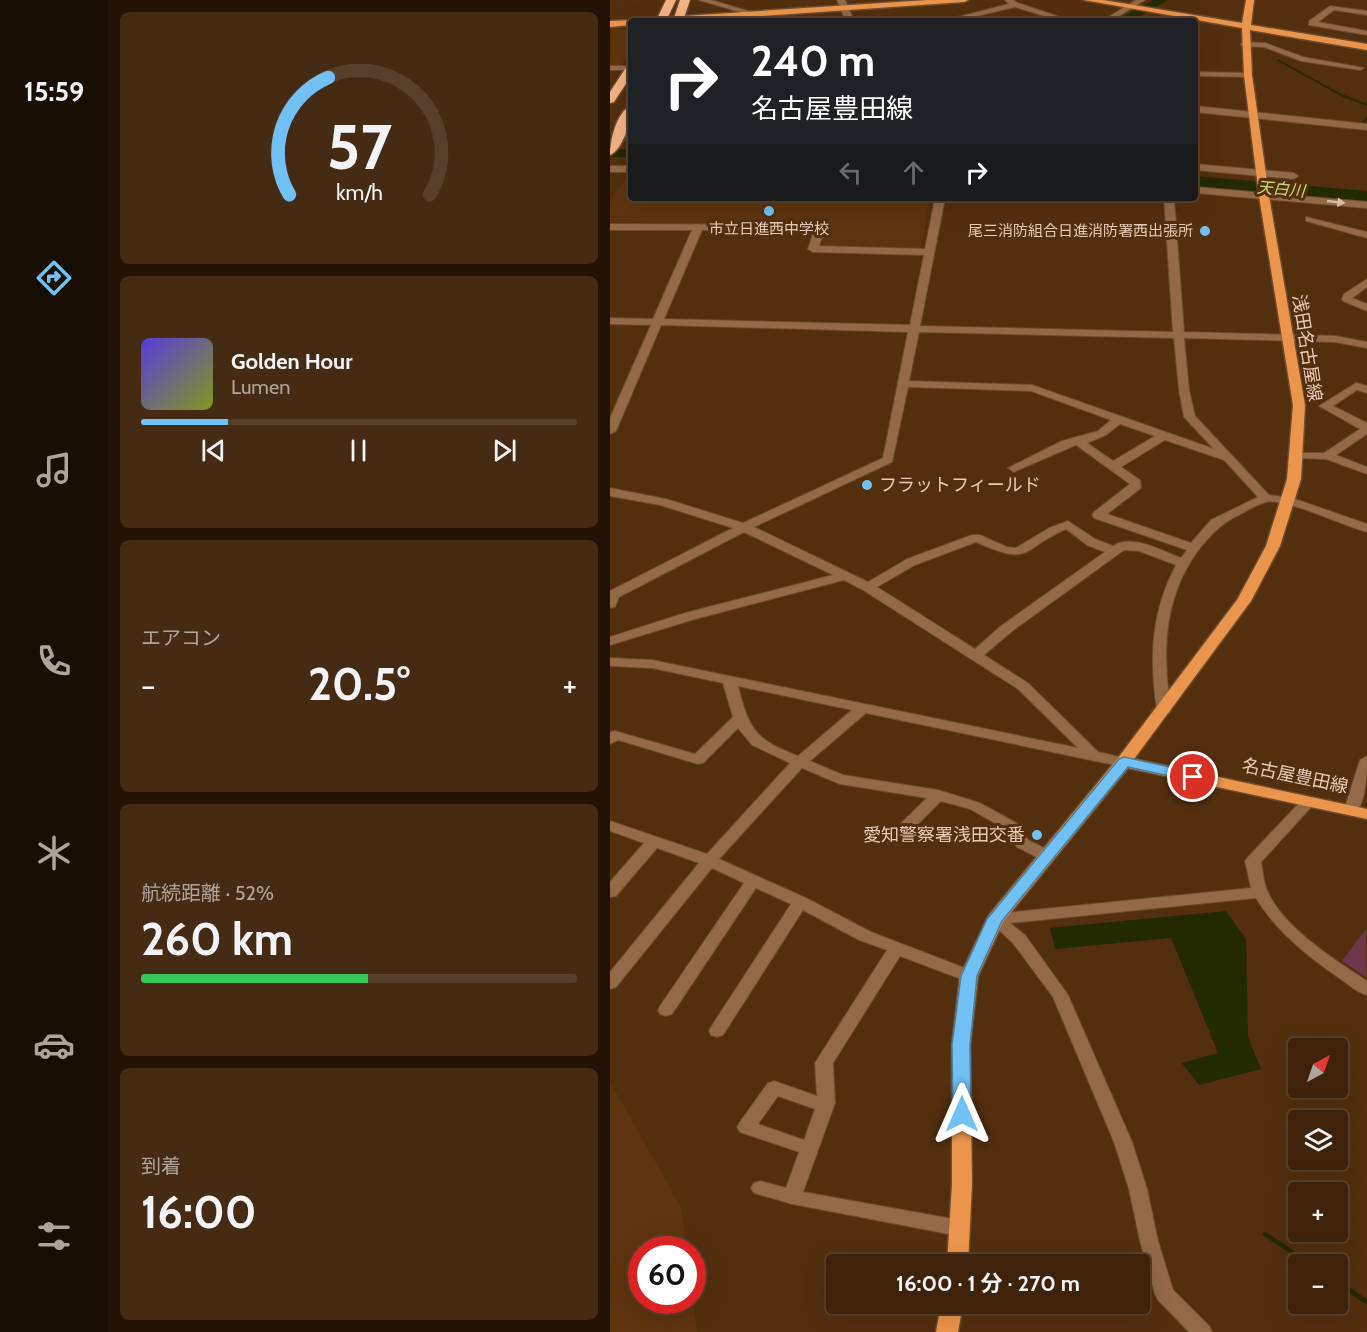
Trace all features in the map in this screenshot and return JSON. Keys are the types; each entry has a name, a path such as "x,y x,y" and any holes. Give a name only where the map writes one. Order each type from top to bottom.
{"highway":[{"path":"662,18 671,0"},
{"path":"679,18 685,0"},
{"path":"610,100 628,73"},
{"path":"610,151 623,135 628,119"}],"main road":[{"path":"705,18 842,4 964,0"},
{"path":"1088,0 1194,18"},
{"name":"浅田名古屋線","path":"1124,762 1244,601 1273,546 1288,501 1298,456 1299,405 1264,196 1248,75 1245,44 1250,0"},
{"path":"1198,19 1366,47"},
{"path":"610,24 628,22"},
{"path":"958,1254 962,1184 961,1045 969,976 995,919 1124,762"},
{"name":"名古屋豊田線","path":"1124,762 1359,812"},
{"path":"947,1332 950,1314"}],"street":[{"path":"703,0 770,18"},
{"path":"1111,18 1141,0"},
{"path":"956,18 1012,2 1059,18"},
{"path":"842,4 849,18"},
{"path":"1364,30 1312,23 1333,8 1366,14"},
{"path":"1245,44 1265,45 1301,59 1360,68"},
{"path":"610,68 628,68"},
{"path":"1198,74 1248,75"},
{"path":"1198,109 1364,126"},
{"path":"1198,167 1294,176"},
{"path":"610,169 628,169"},
{"path":"1198,190 1366,205"},
{"path":"610,604 613,595 744,527 889,460 939,201"},
{"path":"1169,201 1184,390 1190,417 1224,457 1265,498"},
{"path":"1309,219 1366,235"},
{"path":"610,431 699,226"},
{"path":"610,227 820,228 813,249 930,252"},
{"path":"1366,282 1347,299 1366,308"},
{"path":"610,321 1287,338 1353,342 1366,345"},
{"path":"1353,342 1366,333"},
{"path":"904,384 1032,388 1224,457"},
{"path":"1327,456 1366,429 1325,406 1356,386 1366,390"},
{"path":"1014,468 1066,443 1102,433 1119,419"},
{"path":"1114,466 1165,435"},
{"path":"1083,440 1081,444 1136,483 1135,488 1098,515 1194,548"},
{"path":"1298,456 1327,456 1366,471"},
{"path":"610,492 662,502 744,527 868,587 977,654 1023,686 1092,754"},
{"path":"1164,710 1159,682 1159,641 1173,579 1182,563 1214,523 1265,498 1288,501 1366,528"},
{"path":"868,587 911,562 976,538 1013,552 1021,550 1058,526 1068,525 1091,542 1114,551"},
{"path":"977,654 1006,629 1121,546 1135,546 1182,563"},
{"path":"610,641 690,616 845,576"},
{"path":"610,662 652,664 1124,762"},
{"path":"729,679 739,719 754,742 840,779 938,795 975,806 1013,827 1022,843 1047,856"},
{"path":"610,982 709,861 773,788 864,707"},
{"path":"610,740 615,735 698,760 739,719"},
{"path":"1359,812 1366,760"},
{"path":"893,840 938,795"},
{"path":"1308,802 1253,861 1260,892 1282,921 1324,960 1366,989"},
{"path":"610,826 709,861 800,902 865,936 969,976"},
{"path":"610,892 654,842"},
{"path":"666,1010 754,880"},
{"path":"995,919 1260,892"},
{"path":"717,1031 800,902"},
{"path":"995,919 1019,939 1060,995 1123,1142 1165,1294 1202,1332"},
{"path":"792,1197 825,1106 824,1063 897,947"},
{"path":"810,1149 746,1127 774,1088 825,1106"},
{"path":"760,1188 792,1197 960,1228"}],"shaded area":[{"path":"628,28 628,56 622,66 610,66 612,29"},
{"name":"市立日進西中学校","path":"628,176 628,201 929,201 921,248 821,245 826,226 610,222 610,200"},
{"path":"1226,911 1246,939 1248,1037 1261,1069 1199,1085 1182,1063 1218,1053 1171,938 1055,949 1050,928"},
{"path":"1366,929 1366,977 1342,961"},
{"path":"610,1082 681,1207 685,1236 628,1236 628,1314 695,1314 697,1332 610,1332"}],"waterway":[{"path":"1127,18 1162,0"},
{"path":"1278,60 1341,95 1367,105"},
{"path":"1359,126 1367,118"},
{"name":"天白川","path":"610,153 628,153"},
{"name":"天白川","path":"1198,181 1367,196"},
{"path":"1265,1234 1295,1254"},
{"path":"1348,1290 1367,1302"}],"place":[{"name":"市立日進西中学校","path":"769,211"},
{"name":"尾三消防組合日進消防署西出張所","path":"1205,231"},
{"name":"フラットフィールド","path":"867,485"},
{"name":"愛知警察署浅田交番","path":"1037,835"}],"route":[{"path":"962,1114 961,1045 969,976 995,919 1124,762 1193,777"}]}
